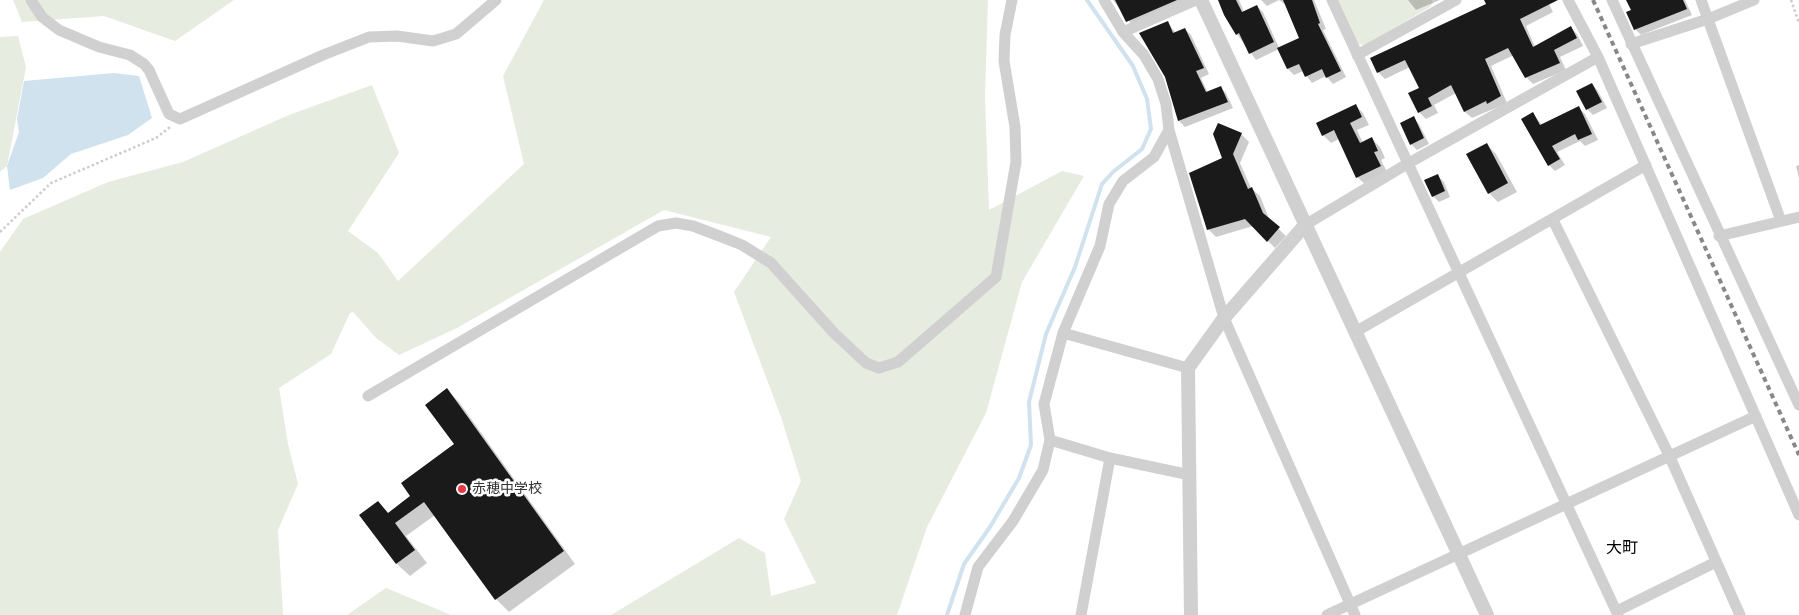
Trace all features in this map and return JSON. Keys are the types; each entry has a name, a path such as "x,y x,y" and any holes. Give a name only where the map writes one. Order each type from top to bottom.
{"street":[{"path":"31,0 42,17 59,30 99,47 130,55 144,64 149,70 169,114 180,119 323,54 369,37 397,36 433,41 456,34 496,0"},
{"path":"368,396 658,226 676,223 693,226 722,236 742,245 771,263 834,333 866,363 879,368 898,362 996,277 1016,162 1015,128 1004,61 1004,35 1012,0"},
{"path":"1104,0 1123,32 1144,55 1158,79 1166,104 1169,130 1224,318 1352,610"},
{"path":"1123,32 1196,0"},
{"path":"1201,0 1488,615"},
{"path":"1332,0 1617,613 1716,562"},
{"path":"1357,55 1442,3 1456,0"},
{"path":"1568,0 1598,57 1799,514"},
{"path":"1612,0 1719,236 1799,405"},
{"path":"1700,0 1781,221"},
{"path":"1631,44 1708,19 1754,0"},
{"path":"1191,615 1188,368 1224,318 1305,225 1407,164 1598,57"},
{"path":"978,615 966,613 978,568 1013,521 1043,470 1050,440 1044,404 1063,332 1100,246 1109,204 1123,181 1154,157 1169,130"},
{"path":"1355,332 1458,272 1553,220 1646,164"},
{"path":"1719,236 1799,216"},
{"path":"1553,220 1669,455 1740,615"},
{"path":"1063,332 1188,368"},
{"path":"1328,615 1352,610 1566,503 1756,416"},
{"path":"1050,440 1110,458 1190,475"},
{"path":"1081,615 1110,458"}],"path":[{"path":"1791,0 1799,23"},
{"path":"0,232 51,183 156,138 180,119"}],"shaded area":[{"path":"13,0 234,0 175,41 104,16 22,22"},
{"path":"544,0 988,0 985,97 989,210 1062,171 1084,176 1022,282 986,413 927,527 897,615 611,615 739,538 765,553 771,596 816,583 784,519 801,481 781,417 734,292 771,237 664,210 457,328 399,355 376,338 353,312 350,313 331,354 279,388 288,444 298,484 278,530 283,615 0,615 0,252 23,219 108,182 183,162 289,115 372,85 399,153 348,231 378,253 398,281 524,164 503,76"},
{"path":"1337,0 1432,0 1433,3 1430,7 1365,45 1357,44"},
{"path":"18,36 26,67 7,166 0,172 0,37"},
{"path":"386,588 451,615 347,615"}],"water":[{"path":"114,73 139,76 152,118 128,135 71,154 43,178 10,190 7,166 19,132 17,119 24,81"}],"building":[{"path":"1115,0 1177,0 1126,22"},
{"path":"1218,0 1236,0 1242,12 1257,5 1274,42 1249,54 1239,33 1236,35 1224,15"},
{"path":"1283,0 1312,0 1320,23 1318,24 1341,71 1326,78 1322,69 1305,77 1299,64 1287,69 1277,48 1299,38"},
{"path":"1484,0 1558,0 1520,19 1533,47 1571,26 1577,38 1554,50 1560,63 1525,78 1508,48 1485,59 1501,96 1487,104 1486,101 1464,112 1451,85 1428,98 1432,106 1418,113 1408,93 1419,88 1405,60 1377,73 1370,58 1486,4"},
{"path":"1626,0 1683,0 1687,9 1634,30 1626,12 1631,10"},
{"path":"1168,21 1173,33 1185,28 1204,68 1196,71 1206,92 1221,86 1228,102 1178,121 1165,77 1139,33"},
{"path":"1592,83 1602,102 1586,110 1576,91"},
{"path":"1356,104 1362,117 1350,123 1360,143 1372,137 1378,151 1374,152 1381,166 1356,178 1334,130 1322,136 1316,123"},
{"path":"1579,106 1592,134 1578,140 1575,134 1552,146 1560,159 1548,166 1521,119 1533,112 1540,125"},
{"path":"1414,116 1424,138 1410,145 1400,123"},
{"path":"1218,123 1242,133 1233,154 1248,189 1252,187 1263,213 1280,227 1267,242 1245,219 1207,230 1189,173 1222,158 1213,134"},
{"path":"1487,143 1508,183 1488,194 1466,154"},
{"path":"1438,174 1445,191 1432,197 1424,180"},
{"name":"赤穂中学校","path":"447,388 564,551 495,600 424,502 395,523 415,550 396,564 359,515 378,501 388,513 410,496 401,483 454,444 425,405"}],"waterway":[{"path":"947,615 964,564 990,527 1019,478 1031,445 1029,402 1046,334 1075,267 1102,184 1113,172 1142,149 1151,129 1147,99 1133,66 1087,0"}],"railway":[{"path":"1593,0 1799,455"}],"place":[{"name":"赤穂中学校","path":"462,489"}],"district":[{"name":"大町","path":"1622,549"}]}
